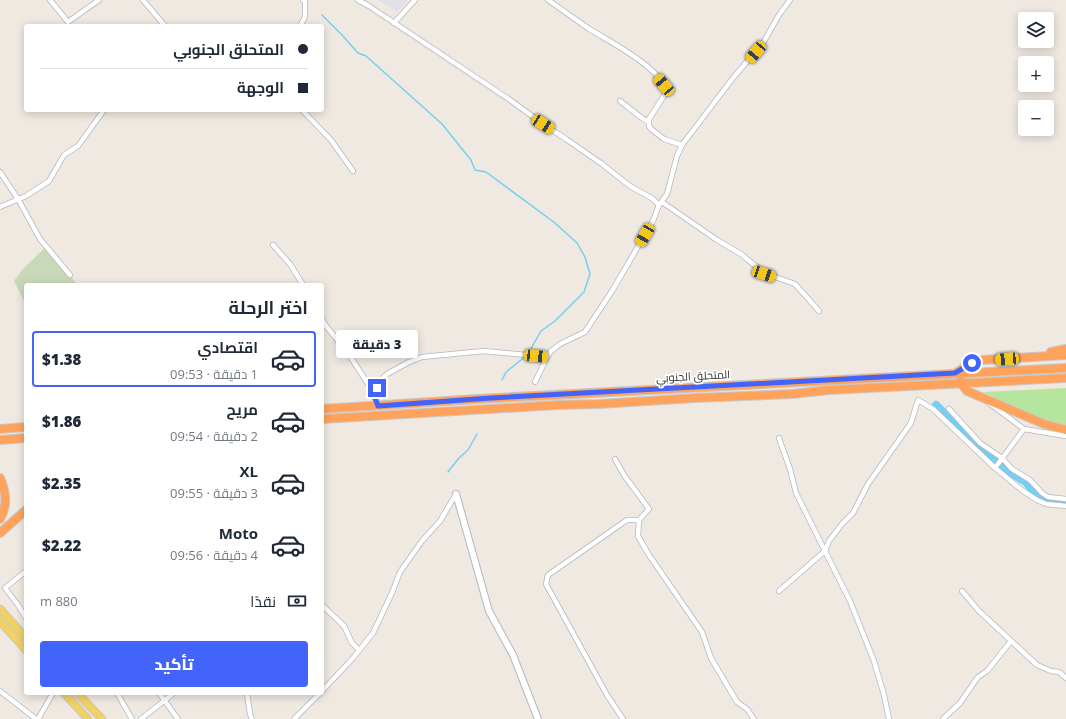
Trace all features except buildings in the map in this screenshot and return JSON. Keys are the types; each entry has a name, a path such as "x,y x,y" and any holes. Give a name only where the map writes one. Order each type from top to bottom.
{"highway":[{"path":"1033,357 1066,349"},
{"path":"1066,355 982,360 968,365 958,373 961,384 967,391 1044,424 1066,430"},
{"name":"المتحلق الجنوبي","path":"324,409 493,398 1066,368"},
{"name":"المتحلق الجنوبي","path":"324,419 477,409 636,402 1066,378"},
{"path":"0,429 24,427"},
{"path":"0,440 24,438"},
{"path":"0,478 6,499 4,513 0,519"},
{"path":"0,533 24,512"}],"main road":[{"path":"0,609 24,636"},
{"path":"0,621 24,648"},
{"path":"66,695 88,719"},
{"path":"79,695 102,719"}],"street":[{"path":"50,0 68,22 100,0"},
{"path":"143,0 163,24"},
{"path":"301,24 305,17 305,1 303,0"},
{"path":"358,0 510,100 602,164 622,181 741,254 764,274 795,284 819,310"},
{"path":"394,23 415,0"},
{"path":"548,0 625,50 645,65 664,85 667,91 649,119 651,129 664,139 682,145"},
{"path":"536,382 551,351 560,344 585,332 653,221 666,194 677,156 682,145 733,78 764,43 779,15 790,0"},
{"path":"620,101 644,120 649,122"},
{"path":"0,207 26,196 49,180 64,155 78,146 103,112"},
{"path":"304,112 331,140 353,171"},
{"path":"0,172 40,239 70,275"},
{"path":"273,245 290,264 302,283"},
{"path":"324,322 348,353 372,390 378,406"},
{"path":"372,390 377,388 382,378 387,374 413,360 422,357 484,351 547,357"},
{"path":"984,397 994,408 1024,429 1066,436"},
{"path":"780,591 825,551 829,541 853,513 868,484 911,423 918,400 933,409 995,468 1023,491 1046,504 1066,506"},
{"path":"949,409 980,443 1002,458 1012,469 1030,480 1042,493 1048,497 1066,499"},
{"path":"995,468 1024,429"},
{"path":"779,438 790,469 796,493 850,601 874,661 889,719"},
{"path":"615,459 624,475 649,508 639,520 638,536 649,555 702,632 711,658 737,702 747,709 754,719"},
{"path":"324,689 373,633 400,572 422,541 440,521 456,494"},
{"path":"456,494 489,611 513,655 538,719"},
{"path":"624,719 607,695 546,584 548,576 627,520 639,520"},
{"path":"24,573 5,588 24,615"},
{"path":"962,591 979,611 1037,665 1059,672 1066,678"},
{"path":"324,607 344,626 352,643 359,650"},
{"path":"943,719 960,704 978,677 987,671 1011,641"},
{"path":"0,691 37,719 52,695"},
{"path":"118,695 132,719"},
{"path":"160,695 178,719"},
{"path":"141,719 171,695"},
{"path":"247,695 252,719"},
{"path":"294,719 318,695"}],"shaded area":[{"path":"378,0 408,0 397,12"}],"green space":[{"path":"46,247 76,283 24,283 24,301 14,281 22,270"},
{"path":"1066,388 1066,426 1034,416 983,392"}],"waterway":[{"path":"322,15 358,53 366,56 442,124 471,160 475,170 486,172 555,223 577,243 585,257 590,274 584,292 555,321 541,331 528,354"},
{"path":"502,380 506,372 526,356"},
{"path":"936,405 966,434 975,445 1011,473 1026,482 1033,491 1045,500 1066,502"},
{"path":"448,472 458,459 468,450 477,434"}],"route":[{"path":"377,388 372,390 378,406 491,398 955,373 972,363"}]}
